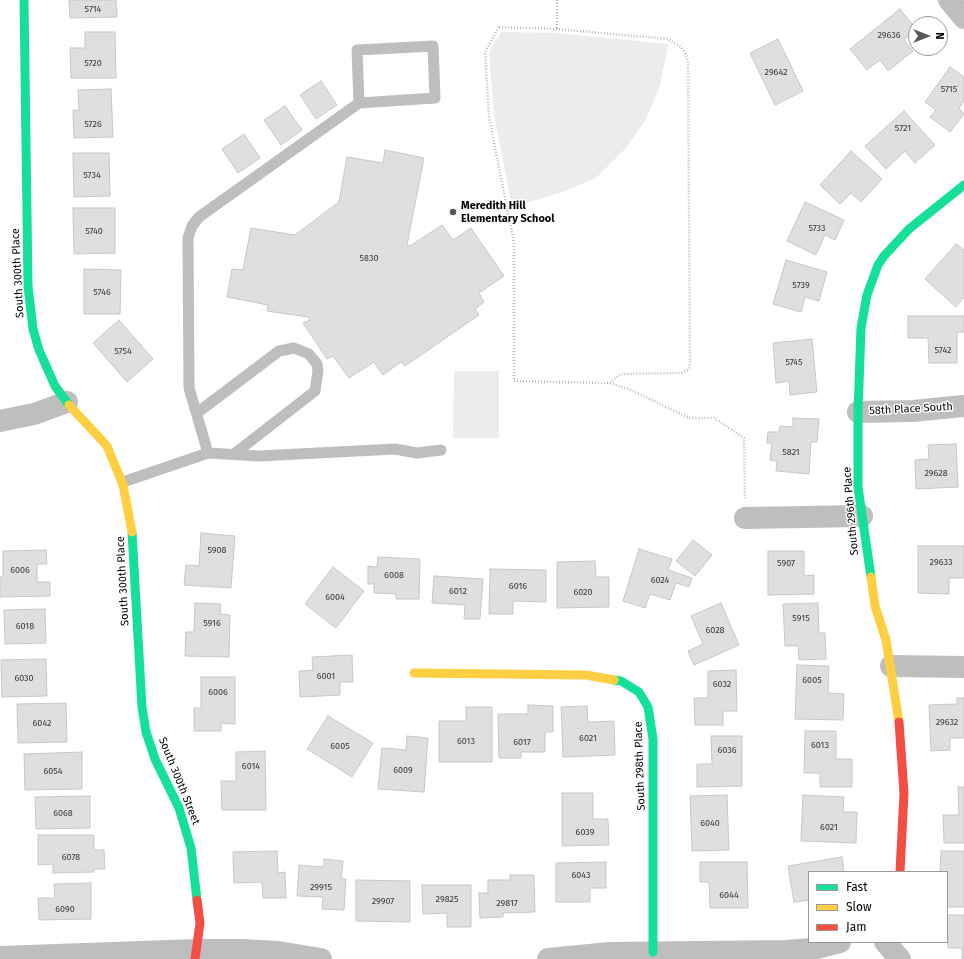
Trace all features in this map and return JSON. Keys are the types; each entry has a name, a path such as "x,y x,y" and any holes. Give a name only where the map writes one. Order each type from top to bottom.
{"street":[{"name":"South 300th Place","path":"24,0 24,74 29,308 37,343 44,363 55,386 67,402 107,446 122,482 132,536 142,707 146,732"},
{"path":"949,0 964,18"},
{"name":"South 296th Place","path":"900,871 904,793 900,730 886,640 875,606 858,487 858,412 861,328 867,295 878,265 891,246 904,233 964,185"},
{"path":"0,421 29,415 67,402"},
{"name":"58th Place South","path":"858,412 913,411 964,406"},
{"path":"745,518 862,516"},
{"path":"891,666 964,667"},
{"name":"South 298th Place","path":"414,673 544,673 591,676 621,681 639,692 648,707 653,739 653,952"},
{"name":"South 300th Street","path":"146,732 154,759 179,808 188,833 196,882 200,922 195,954"},
{"path":"548,959 591,953 813,949 836,943"},
{"path":"886,943 900,959"},
{"path":"0,957 195,954 262,951 321,959"}],"lane":[{"path":"208,453 190,388 188,238 192,226 199,217 359,103 435,98 433,46 357,50 359,103"},
{"path":"197,413 279,351 294,348 309,354 317,364 318,371 315,390 234,454"},
{"path":"122,482 208,453 259,456 395,449 417,453 441,450"}],"path":[{"path":"557,0 557,29"},
{"path":"610,383 620,374 681,373 688,369 690,363 688,62 681,47 668,39 557,29 499,27 485,52 489,116 514,243 514,381 610,383 631,390 688,418 714,418 744,438 745,518"}],"shaded area":[{"path":"501,32 557,33 668,44 660,86 646,119 626,148 596,178 563,192 512,207 494,115 489,52"},
{"path":"454,371 499,371 499,438 453,438"}],"building":[{"path":"69,0 116,0 117,17 70,18"},
{"path":"900,9 908,19 908,36 904,40 908,45 908,55 888,71 880,60 867,70 850,49"},
{"path":"85,32 115,32 116,78 71,78 70,48 85,48"},
{"path":"778,39 803,91 775,105 750,53"},
{"path":"950,67 964,77 964,101 959,108 964,114 950,132 930,117 936,110 925,102"},
{"path":"321,81 337,105 316,119 300,95"},
{"path":"111,89 113,137 74,138 73,110 79,110 78,90"},
{"path":"285,106 302,130 281,145 264,120"},
{"path":"904,111 935,145 915,163 905,151 886,169 865,146"},
{"path":"244,134 260,158 238,173 222,149"},
{"path":"385,150 424,158 407,245 410,246 442,225 453,240 471,228 504,276 479,293 484,302 475,309 479,315 405,366 401,362 383,375 374,362 349,378 333,356 327,359 303,323 310,320 308,317 267,311 268,305 227,297 232,269 243,270 251,228 295,235 339,202 347,157 383,163"},
{"path":"851,151 882,179 861,202 851,193 840,204 820,185"},
{"path":"73,153 109,153 110,196 74,197"},
{"path":"805,202 844,220 835,240 825,235 816,255 787,241"},
{"path":"73,208 115,208 115,253 74,254"},
{"path":"956,244 964,250 964,297 956,307 925,279"},
{"path":"786,260 827,272 819,301 805,297 801,312 773,304"},
{"path":"84,269 121,270 120,314 84,314"},
{"path":"908,316 964,316 964,332 957,332 957,363 929,363 928,338 908,338"},
{"path":"119,320 153,359 127,382 93,343"},
{"path":"812,339 817,392 790,395 789,381 776,383 773,343"},
{"path":"793,418 819,419 817,442 811,442 809,474 776,471 777,461 770,460 772,443 767,443 768,432 779,432 780,426 793,427"},
{"path":"956,444 958,487 916,489 915,460 929,459 928,445"},
{"path":"201,533 235,536 231,588 184,585 186,565 199,566"},
{"path":"693,540 712,555 695,576 676,561"},
{"path":"918,546 964,546 964,578 949,578 949,594 918,593"},
{"path":"639,549 672,559 668,570 692,578 689,587 676,583 670,600 650,594 645,608 623,601"},
{"path":"46,550 47,564 37,564 37,582 50,582 50,596 0,597 0,577 3,577 3,551"},
{"path":"768,551 804,551 804,576 814,575 814,594 768,595"},
{"path":"378,557 420,559 419,599 396,599 396,594 374,593 374,584 368,584 368,566 377,567"},
{"path":"595,561 596,577 609,577 609,607 557,608 557,562"},
{"path":"333,567 364,591 336,628 305,604"},
{"path":"490,569 546,570 546,602 513,601 513,614 489,614"},
{"path":"434,576 483,579 480,619 464,619 465,605 432,603"},
{"path":"195,603 221,604 220,614 230,615 229,657 185,656 186,632 194,632"},
{"path":"721,603 739,645 694,665 688,651 703,644 691,616"},
{"path":"818,603 819,633 825,633 826,659 799,660 798,646 785,646 783,604"},
{"path":"45,609 46,643 5,644 4,610"},
{"path":"352,655 353,682 340,682 340,695 300,697 299,671 313,670 312,657"},
{"path":"46,659 47,696 2,697 1,660"},
{"path":"797,665 829,666 828,693 844,694 843,720 795,719"},
{"path":"736,670 737,711 723,711 723,725 695,725 694,698 708,698 708,671"},
{"path":"201,677 235,677 235,724 221,723 221,731 194,731 194,708 201,708"},
{"path":"957,698 964,698 964,738 950,738 950,750 931,751 929,705 957,704"},
{"path":"66,703 67,742 18,743 17,704"},
{"path":"528,705 553,706 553,732 545,732 545,752 521,752 521,758 499,758 498,714 528,714"},
{"path":"587,706 588,722 614,721 615,755 563,757 561,707"},
{"path":"466,707 492,707 492,762 439,762 439,721 466,721"},
{"path":"328,716 373,743 352,777 307,749"},
{"path":"805,731 836,731 836,759 852,759 852,787 820,787 820,773 804,773"},
{"path":"407,736 428,738 424,792 378,789 382,748 406,750"},
{"path":"711,736 742,736 742,786 697,787 697,764 712,764"},
{"path":"265,751 266,810 222,810 221,781 236,781 236,752"},
{"path":"82,752 82,789 25,790 24,754"},
{"path":"958,787 964,787 964,843 944,843 943,815 959,815"},
{"path":"562,793 593,793 593,819 608,819 609,845 562,846"},
{"path":"727,795 729,850 692,851 690,796"},
{"path":"803,795 844,797 843,812 857,812 856,843 801,841"},
{"path":"90,796 90,828 36,829 35,797"},
{"path":"38,835 94,835 94,850 104,850 105,869 94,869 94,872 53,873 53,864 38,865"},
{"path":"277,851 278,873 285,872 286,898 263,898 262,882 234,883 233,852"},
{"path":"941,851 964,851 964,907 948,907 948,871 940,871"},
{"path":"842,857 844,871 808,871 808,900 794,902 788,866"},
{"path":"324,859 343,861 341,878 346,879 344,910 322,909 323,897 297,896 299,865 324,867"},
{"path":"606,862 606,888 590,888 590,902 556,902 556,863"},
{"path":"700,862 747,862 748,908 710,908 709,882 700,882"},
{"path":"510,875 534,875 535,912 503,913 503,917 480,918 479,893 488,893 488,880 510,880"},
{"path":"356,880 410,881 410,922 356,921"},
{"path":"91,883 91,919 39,920 38,898 55,898 54,884"},
{"path":"422,885 471,885 471,927 447,927 447,913 423,914"},
{"path":"948,915 964,915 964,959 962,959 962,948 948,948"}],"traffic: fast":[{"path":"24,0 28,286 33,329 39,350 55,386 69,405"},
{"path":"871,577 858,487 858,412 861,328 867,295 878,265 884,256 909,229 964,185"},
{"path":"132,532 142,707 146,732 155,759 179,808 191,848 197,900"},
{"path":"614,680 621,681 639,692 648,707 653,739 653,952"}],"traffic: slow":[{"path":"69,405 107,446 123,485 132,532"},
{"path":"871,577 875,606 886,640 899,722"},
{"path":"414,673 586,675 614,680"}],"traffic: jam":[{"path":"899,722 904,793 900,871"},
{"path":"195,959 200,923 197,900"}],"place":[{"name":"Meredith Hill Elementary School","path":"453,212"}]}
